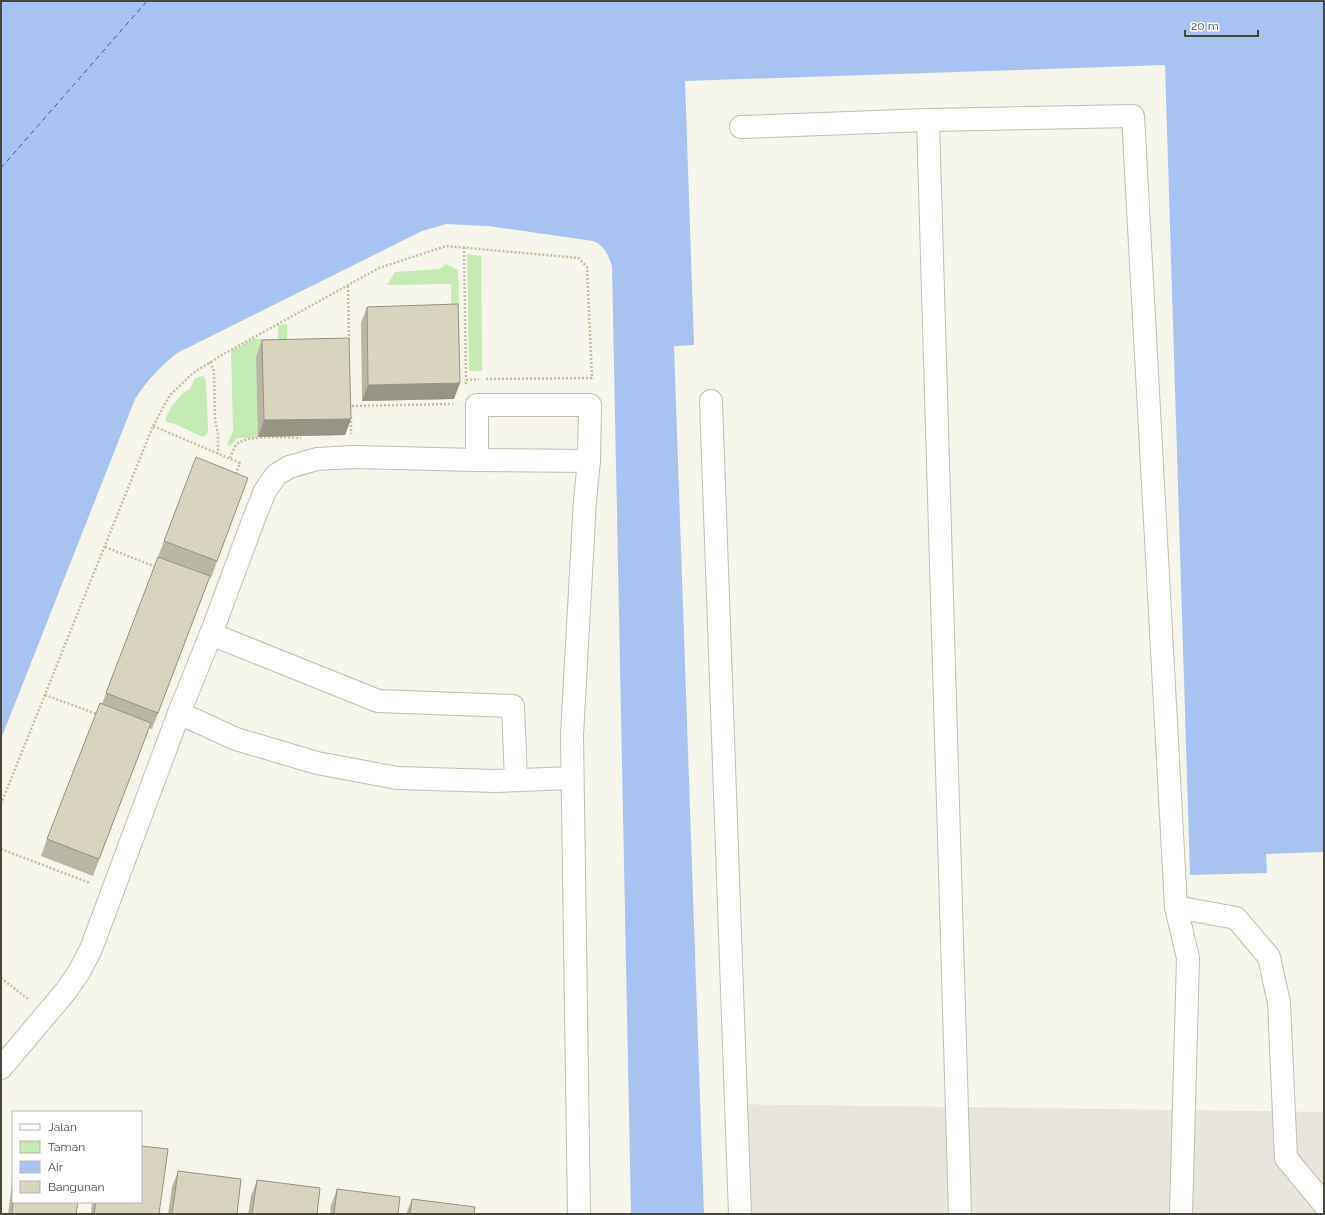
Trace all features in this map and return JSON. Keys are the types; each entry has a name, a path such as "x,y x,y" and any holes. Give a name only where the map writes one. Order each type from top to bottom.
{"lane":[{"path":"741,127 928,120 1133,116 1176,907 1188,958 1181,1214"},
{"path":"928,120 960,1214"},
{"path":"711,401 740,1214"},
{"path":"477,460 476,405 590,405 590,461 585,500 572,735 579,1214"},
{"path":"1,1068 66,991 80,972 91,949 179,713 211,634 253,521 265,491 276,475 289,467 317,459 354,457 590,461"},
{"path":"211,634 378,701 513,706 516,780"},
{"path":"179,713 236,739 317,763 397,778 495,781 572,778"},
{"path":"1176,907 1236,918 1269,957 1279,1003 1286,1158 1324,1204"}],"path":[{"path":"1,804 153,426 170,395 193,373 222,354 379,268 446,246 573,256 582,260 586,267 592,378 466,380"},
{"path":"464,247 466,388"},
{"path":"348,286 349,346"},
{"path":"210,362 214,371 215,420 218,433 218,454"},
{"path":"350,399 351,437"},
{"path":"350,406 459,404"},
{"path":"153,426 240,463"},
{"path":"230,458 238,443 251,438 305,438"},
{"path":"104,547 160,569"},
{"path":"45,694 102,716"},
{"path":"1,849 94,885"}],"shaded area":[{"path":"734,1104 1324,1112 1324,1214 732,1214"}],"green space":[{"path":"467,254 481,256 482,371 469,371"},
{"path":"446,264 458,270 460,361 453,361 451,284 387,285 395,272 439,269"},
{"path":"287,324 287,356 257,438 237,438 231,445 228,446 228,442 233,431 231,351 253,339 278,339 278,325"},
{"path":"203,376 206,380 208,430 207,434 203,437 175,424 166,422 166,417 172,406 183,393 190,389 195,378"}],"water":[{"path":"1,1 1324,1 1324,852 1266,854 1267,873 1190,875 1165,65 685,81 694,345 674,346 704,1214 631,1214 612,266 607,255 600,245 593,241 488,226 446,224 422,231 177,353 154,374 135,399 1,739"}],"building":[{"path":"458,304 460,383 368,385 367,307"},
{"path":"349,338 351,419 264,420 262,340"},
{"path":"196,457 248,478 217,561 164,541"},
{"path":"158,557 210,576 158,713 106,693"},
{"path":"100,703 151,723 99,859 47,839"},
{"path":"142,1146 168,1149 159,1214 94,1214 96,1203 142,1203"},
{"path":"178,1171 241,1179 237,1214 172,1214"},
{"path":"257,1180 320,1188 317,1214 252,1214"},
{"path":"337,1189 400,1197 398,1214 334,1214"},
{"path":"412,1199 475,1207 474,1214 410,1214"},
{"path":"13,1203 78,1203 76,1214 12,1214"}],"ferry route":[{"path":"1,168 147,1"}]}
